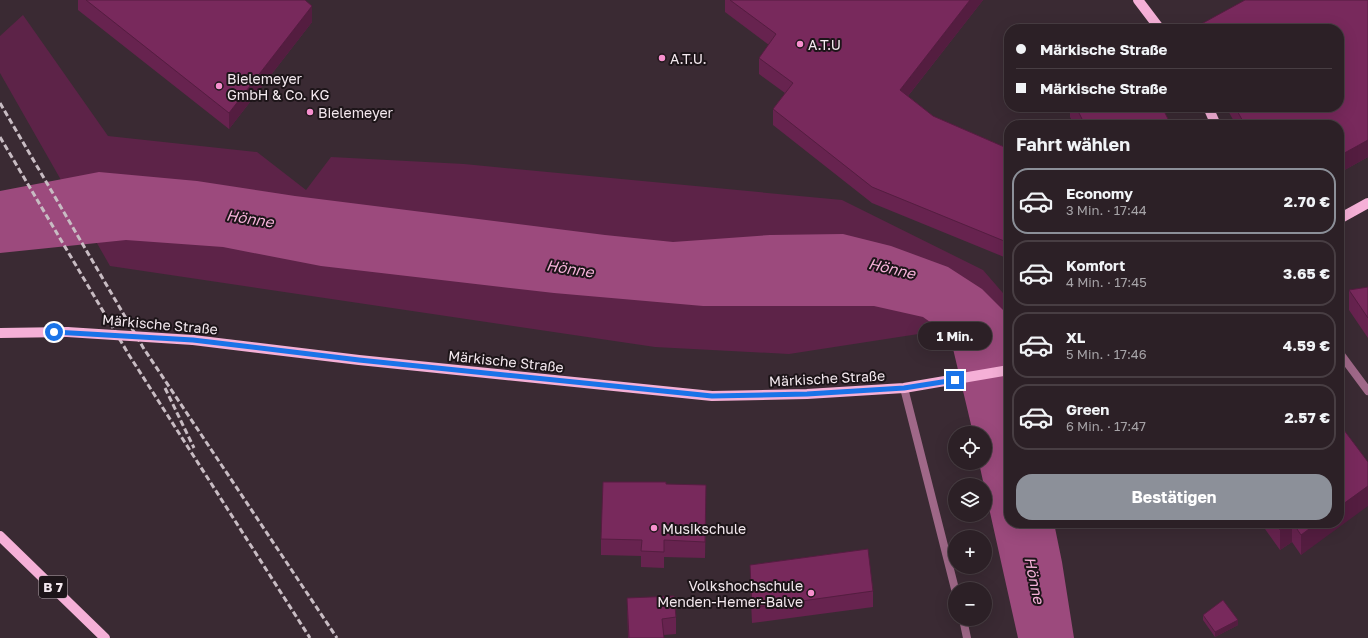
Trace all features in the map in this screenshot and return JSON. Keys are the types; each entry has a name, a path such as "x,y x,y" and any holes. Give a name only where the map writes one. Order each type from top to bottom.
{"main road":[{"path":"1138,0 1156,24"},
{"path":"1344,216 1368,203"},
{"name":"Märkische Straße","path":"0,333 67,332 193,340 375,362 712,396 807,394 904,388 1004,371"},
{"name":"B 7","path":"0,536 105,638"}],"street":[{"path":"1344,359 1368,391"},
{"path":"904,388 953,582"},
{"path":"964,626 967,638"}],"shaded area":[{"path":"23,15 108,136 257,152 306,190 331,157 464,164 842,200 983,270 1004,294 1004,321 789,354 655,347 110,266 0,73 0,36"}],"water":[{"name":"Hönne","path":"99,172 197,181 295,196 605,235 673,242 770,235 843,234 891,246 948,267 982,289 1004,311 1004,528 1055,528 1074,638 1018,638 992,521 992,478 982,478 981,470 992,470 992,426 971,426 950,336 923,317 874,306 703,306 554,293 321,266 223,247 126,240 0,253 0,191"}],"building":[{"name":"Bielemeyer GmbH & Co. KG","path":"86,0 305,0 312,6 229,113"},
{"path":"730,0 970,0 900,90 933,116 1004,147 1004,241 872,187 773,109 793,83 759,58 776,34"},
{"path":"1245,0 1368,0 1368,140 1344,153 1344,120 1242,120 1238,112 1344,112 1344,24 1201,24"},
{"path":"1078,112 1164,112 1168,120 1082,120"},
{"path":"1368,287 1368,318 1349,290"},
{"path":"1344,430 1368,462 1368,486 1344,503"},
{"name":"Musikschule","path":"603,482 666,482 666,484 706,485 705,542 664,540 664,552 641,551 642,540 601,539"},
{"path":"1296,528 1310,528 1301,535"},
{"name":"Volkshochschule Menden-Hemer-Balve","path":"868,549 873,591 752,608 750,565"},
{"path":"674,596 676,617 662,619 664,638 629,638 627,598"},
{"path":"1223,600 1238,620 1215,632 1203,615"}],"railway":[{"path":"0,103 144,349 337,638"},
{"path":"0,137 129,355 310,638"},
{"path":"165,388 194,448"}],"place":[{"name":"A.T.U","path":"800,44"},
{"name":"A.T.U.","path":"662,58"},
{"name":"Bielemeyer GmbH & Co. KG","path":"219,86"},
{"name":"Bielemeyer","path":"310,112"},
{"name":"Musikschule","path":"654,528"},
{"name":"Volkshochschule Menden-Hemer-Balve","path":"811,593"}],"route":[{"path":"54,332 193,340 359,360 712,396 807,394 904,388 955,380"}]}
